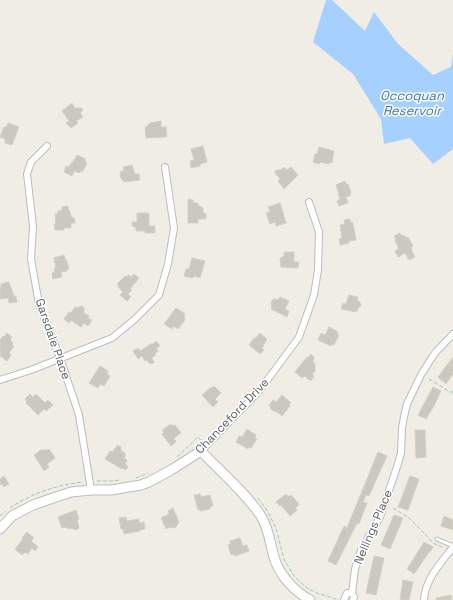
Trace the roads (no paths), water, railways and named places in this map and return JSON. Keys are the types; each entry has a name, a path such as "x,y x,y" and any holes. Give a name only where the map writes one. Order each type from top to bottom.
{"street":[{"name":"Garsdale Place","path":"47,146 31,162 27,174 33,226 32,259 39,304 60,358 79,415 90,486"},
{"path":"0,380 31,370 112,338 134,320 159,295 168,264 174,228 165,167"},
{"name":"Chanceford Drive","path":"0,529 12,516 33,505 90,486 111,490 149,482 171,470 204,448 260,390 299,337 314,295 318,270 319,232 309,202"},
{"name":"Nellings Place","path":"353,600 354,597 352,593 355,570 360,550 380,517 398,464 401,453 402,428 407,404 421,375 431,359 453,334"},
{"path":"204,448 260,515 269,535 274,558 282,575 295,589 310,600"},
{"path":"424,600 430,580 453,547"},
{"path":"344,600 347,593 352,593"}],"lane":[{"path":"437,539 453,547"}],"water":[{"name":"Occoquan Reservoir","path":"326,0 332,0 365,31 374,12 398,44 433,75 451,67 453,53 453,149 433,164 410,138 384,144 381,119 353,74 313,42"}]}
